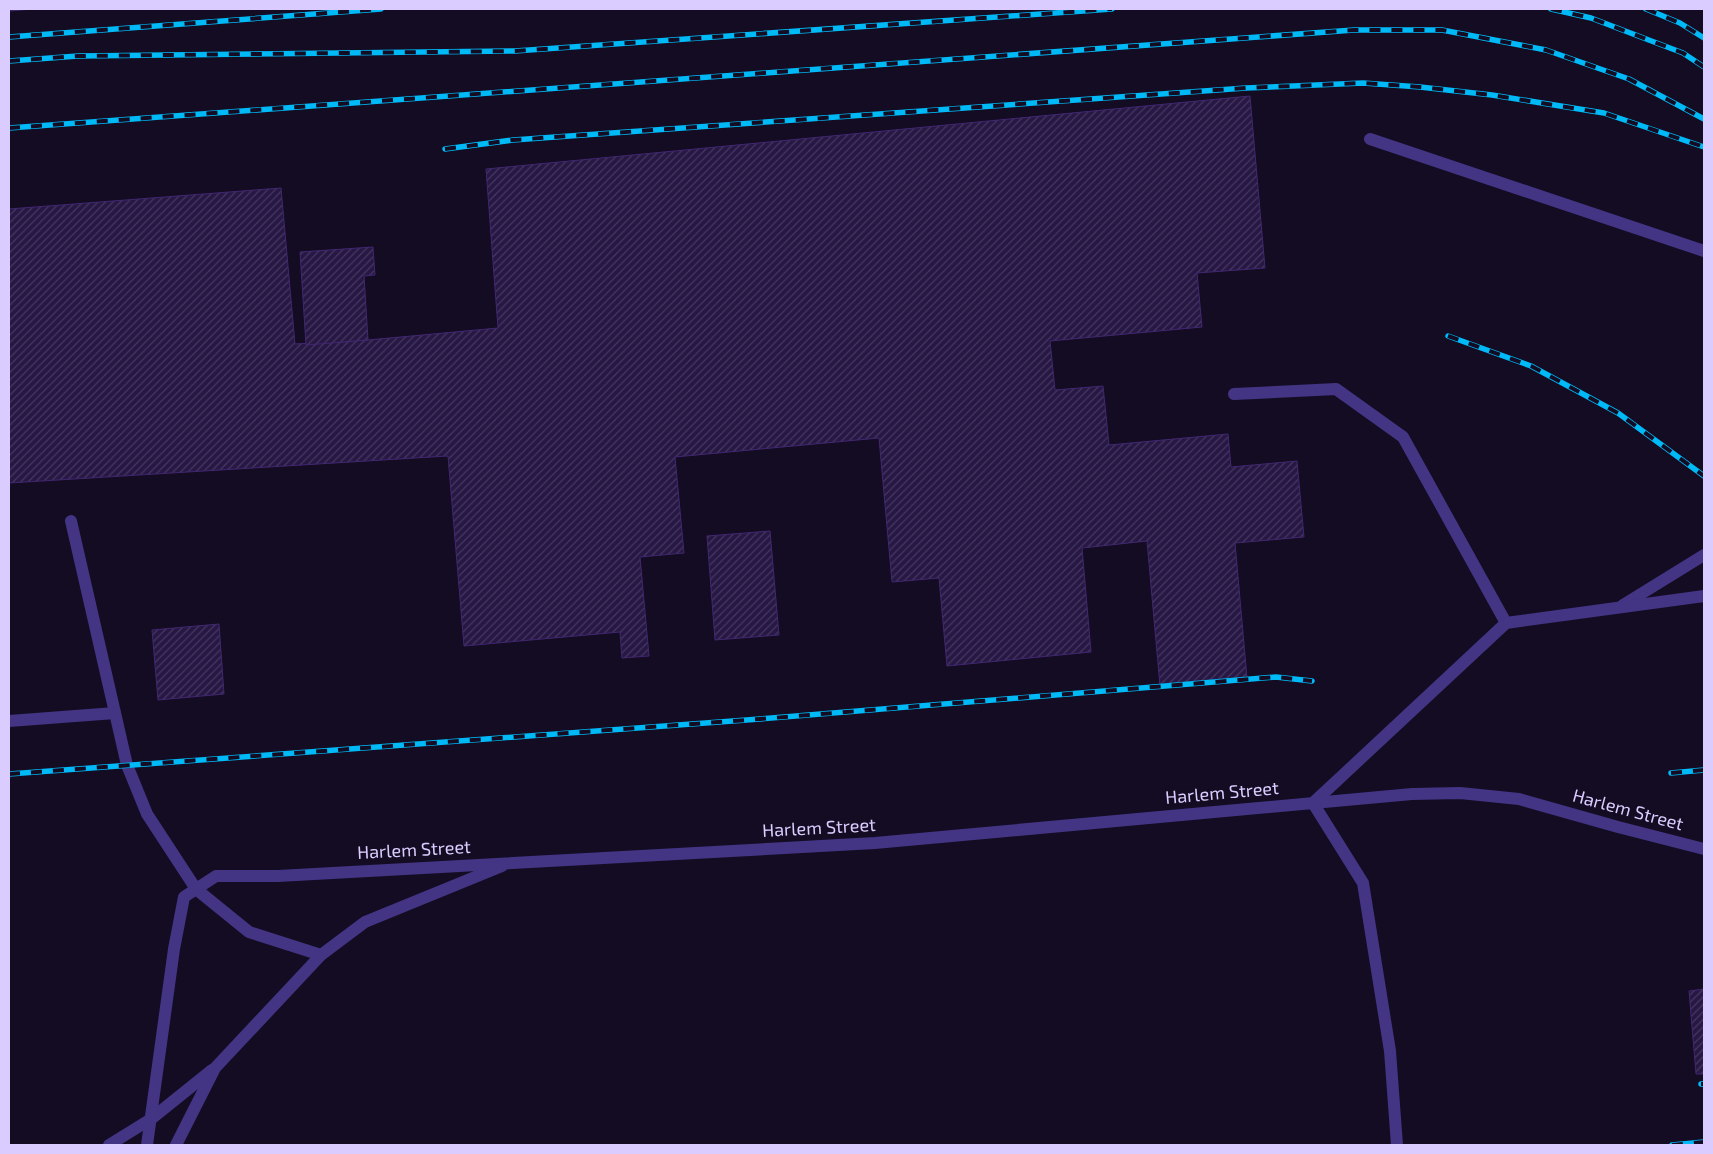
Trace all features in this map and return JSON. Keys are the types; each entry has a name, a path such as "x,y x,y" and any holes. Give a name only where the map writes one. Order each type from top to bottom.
{"lane":[{"path":"1370,139 1704,251"},
{"path":"1234,394 1336,389 1403,437 1506,623"},
{"path":"71,521 127,765 147,814 196,889 248,932 321,955"},
{"path":"1618,608 1704,555"},
{"path":"1397,1145 1390,1051 1363,883 1313,803 1506,623 1704,596"},
{"path":"9,721 115,713"},
{"name":"Harlem Street","path":"147,1145 174,949 184,897 216,876 278,876 875,843 1412,794 1460,793 1519,799 1618,827 1704,848"},
{"path":"109,1145 151,1119 215,1068 321,955 365,922 512,862"},
{"path":"176,1145 215,1068"}],"building":[{"path":"9,9 33,9 9,11"},
{"path":"1250,96 1265,268 1197,273 1202,327 1050,341 1055,390 1103,386 1109,445 1228,434 1231,467 1297,461 1304,537 1235,543 1247,678 1160,686 1147,541 1082,548 1091,652 947,666 939,578 892,582 879,438 675,457 684,553 640,557 649,656 622,658 620,632 464,646 448,456 9,483 9,209 281,188 295,344 368,340 498,328 486,169"},
{"path":"373,247 375,275 364,276 368,340 306,345 300,252"},
{"path":"770,531 779,635 715,640 707,536"},
{"path":"219,624 224,694 158,700 152,630"},
{"path":"1704,989 1704,1074 1696,1074 1689,991"}],"railway":[{"path":"9,37 381,9"},
{"path":"9,61 78,56 515,51 1112,9"},
{"path":"1551,9 1591,18 1683,53 1704,67"},
{"path":"1646,9 1680,23 1704,38"},
{"path":"9,128 1354,30 1442,30 1546,50 1629,79 1704,119"},
{"path":"445,149 513,140 1246,88 1363,83 1492,95 1604,113 1704,147"},
{"path":"1448,336 1531,366 1618,413 1704,476"},
{"path":"9,774 760,719 1276,677 1312,681"},
{"path":"1671,773 1704,770"},
{"path":"1672,1145 1704,1142"}]}
